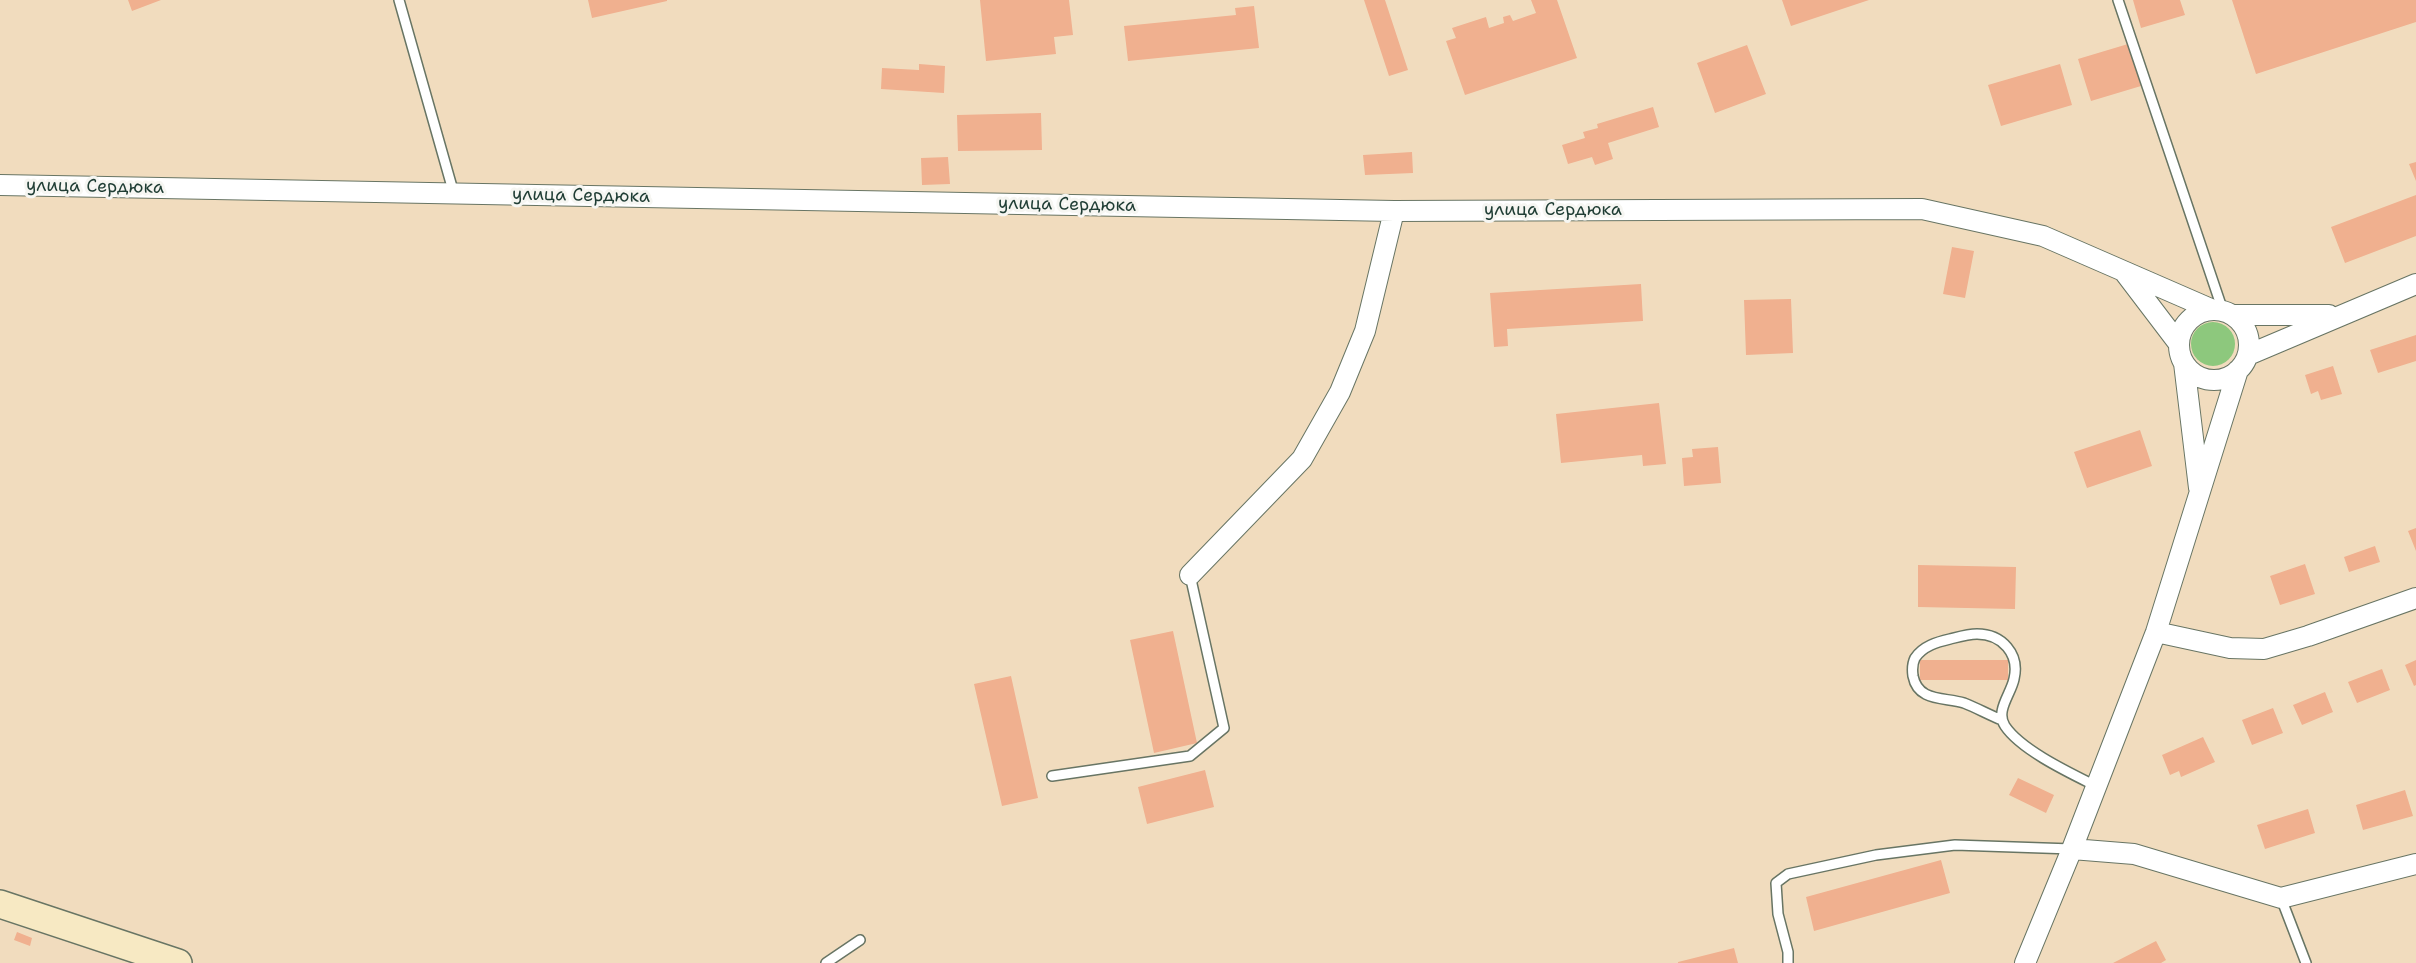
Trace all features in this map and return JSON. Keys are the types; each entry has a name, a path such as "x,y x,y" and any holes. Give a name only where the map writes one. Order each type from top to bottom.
{"main road":[{"path":"0,904 177,963"}],"street":[{"name":"улица Сердюка","path":"0,185 1394,211 1922,209 2043,236 2223,312"},
{"path":"1190,574 1302,459 1340,392 1365,331 1394,211"},
{"path":"2124,271 2199,376 2209,380 2229,376 2243,363 2340,314 2416,284"},
{"path":"2025,963 2156,632 2249,344 2247,333 2241,323 2223,312"},
{"path":"2200,496 2182,353 2186,324 2193,317 2223,312 2340,314"},
{"path":"2156,632 2230,648 2264,649 2416,598"},
{"path":"2072,849 2134,854 2281,898 2416,864"}],"lane":[{"path":"399,0 454,194"},
{"path":"2118,0 2223,312"},
{"path":"1052,776 1190,756 1224,728 1190,574"},
{"path":"2002,720 1968,705 1924,694 1915,686 1912,672 1912,663 1917,655 1937,642 1958,637 1978,634 2000,640 2014,655 2015,667 2014,680 2004,702 2002,720 2006,728 2030,749 2058,767 2096,786"},
{"path":"1788,963 1788,952 1778,914 1776,883 1788,874 1876,855 1955,845 2072,849"},
{"path":"2281,898 2306,963"},
{"path":"826,963 860,940"}],"green space":[{"path":"2213,322 2228,329 2235,344 2228,359 2213,366 2198,359 2191,344 2198,329"}],"building":[{"path":"128,0 161,0 132,11"},
{"path":"588,0 667,0 667,1 592,18"},
{"path":"980,0 1069,0 1073,35 1054,37 1056,54 986,61"},
{"path":"1364,0 1385,0 1408,70 1389,76"},
{"path":"1531,0 1557,0 1577,58 1465,95 1446,41 1456,38 1452,28 1486,17 1489,28 1504,23 1503,17 1510,15 1513,21 1536,13"},
{"path":"1782,0 1869,0 1791,26"},
{"path":"2133,0 2180,0 2185,15 2141,28"},
{"path":"2232,0 2416,0 2416,22 2256,74"},
{"path":"1254,6 1259,48 1128,61 1124,26 1236,15 1235,8"},
{"path":"2128,44 2141,86 2091,101 2078,59"},
{"path":"1747,45 1766,94 1715,113 1697,63"},
{"path":"919,64 945,66 944,93 881,89 882,68 919,70"},
{"path":"2060,64 2072,105 2001,126 1988,85"},
{"path":"1653,107 1659,127 1608,143 1613,159 1595,165 1592,157 1568,164 1562,145 1585,138 1583,132 1598,128 1597,124"},
{"path":"1041,113 1042,150 958,151 957,115"},
{"path":"1412,152 1413,173 1365,175 1363,155"},
{"path":"948,157 950,184 922,185 921,158"},
{"path":"2416,162 2416,181 2409,164"},
{"path":"2416,195 2416,236 2345,263 2331,227"},
{"path":"1952,247 1974,251 1965,298 1943,294"},
{"path":"1641,284 1643,321 1507,329 1508,346 1494,347 1490,293"},
{"path":"1791,299 1793,353 1746,355 1744,300"},
{"path":"2416,335 2416,361 2378,373 2370,350"},
{"path":"2333,366 2342,394 2321,400 2318,391 2311,394 2305,375"},
{"path":"1659,403 1666,464 1643,466 1642,455 1561,463 1556,414"},
{"path":"2140,430 2152,466 2087,488 2074,452"},
{"path":"1718,447 1721,483 1684,486 1682,458 1693,457 1692,449"},
{"path":"2416,528 2416,551 2408,531"},
{"path":"2375,546 2380,562 2349,572 2344,557"},
{"path":"2305,564 2315,594 2280,605 2270,576"},
{"path":"1918,565 2016,567 2015,609 1918,607"},
{"path":"1173,631 1197,743 1154,753 1130,640"},
{"path":"1920,660 2008,660 2008,680 1920,680"},
{"path":"2416,660 2416,685 2414,686 2405,665"},
{"path":"2382,669 2390,690 2357,703 2348,682"},
{"path":"1011,676 1038,798 1002,806 974,684"},
{"path":"2325,692 2333,712 2302,725 2293,705"},
{"path":"2273,708 2283,733 2252,745 2242,720"},
{"path":"2203,737 2215,762 2181,777 2179,771 2170,775 2162,755"},
{"path":"1205,770 1214,807 1147,824 1138,787"},
{"path":"2018,778 2054,795 2046,813 2009,795"},
{"path":"2405,790 2413,816 2363,830 2356,805"},
{"path":"2308,809 2315,833 2265,849 2257,825"},
{"path":"1941,860 1950,893 1814,931 1806,897"},
{"path":"17,932 32,938 30,946 14,940"},
{"path":"2156,941 2166,960 2161,963 2113,963"},
{"path":"1734,948 1738,963 1678,963 1678,962"}]}
